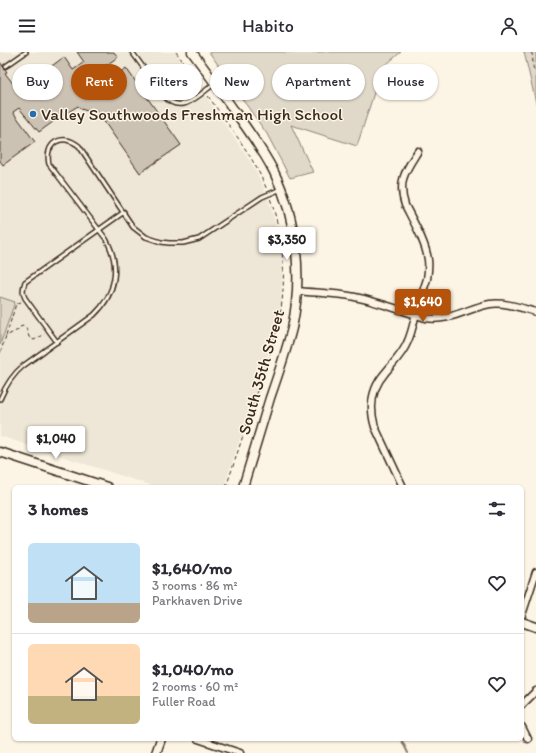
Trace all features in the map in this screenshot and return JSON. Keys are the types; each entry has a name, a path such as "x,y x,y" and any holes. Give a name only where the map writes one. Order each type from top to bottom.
{"street":[{"name":"South 35th Street","path":"192,52 210,76"},
{"name":"South 35th Street","path":"227,100 261,148 282,189 294,238 297,277 297,292 290,335 244,485"},
{"path":"403,485 375,427 371,408 372,398 380,380 408,342 427,279 427,252 402,197 402,181 404,172 418,151"},
{"path":"297,292 334,294 354,297 434,319 450,317 480,306 491,304 512,305 536,312"},
{"path":"0,452 101,485"},
{"path":"524,608 536,572"},
{"path":"524,623 536,627"},
{"path":"524,703 536,691"},
{"path":"524,731 528,739"},
{"path":"156,753 160,741"},
{"path":"204,741 240,753"}],"lane":[{"path":"6,66 26,52"},
{"path":"132,52 170,102 175,104 184,104 210,87"},
{"path":"0,399 5,388 16,372 94,315 101,309 111,292 115,272 111,248 99,229 49,164 47,156 49,149 54,142 67,140 74,142 79,146 133,227 146,237 166,243 183,243 199,239 254,202 282,189"},
{"path":"57,342 25,298 23,288 25,282 124,212"}],"path":[{"path":"176,52 246,150 263,179 277,221 284,265 282,306 273,345 227,485"},
{"path":"531,52 533,55 532,65 534,71 536,72"},
{"path":"0,353 16,304 21,301"},
{"path":"6,336 18,330 20,326 26,327 29,337 34,340 45,334"}],"shaded area":[{"path":"0,52 175,52 183,64 135,64 135,100 202,100 202,91 252,164 263,186 271,208 281,254 281,302 277,326 225,485 150,485 0,436"},
{"path":"209,52 401,52 387,64 373,64 373,96 357,146 291,125 313,172 290,178 267,134 243,100 264,100 264,64 217,64"},
{"path":"524,52 536,52 536,103"},
{"path":"0,297 15,302 0,345"}],"building":[{"name":"Valley Southwoods Freshman High School","path":"77,52 114,52 118,57 108,64 81,64 84,62"},
{"name":"Valley Southwoods Freshman High School","path":"64,57 71,67 71,100 127,100 127,69 135,81 135,100 149,100 181,145 140,173 96,110 87,111 78,106 39,132 19,108 13,112 35,142 3,165 0,161 0,62 7,72 5,73 12,82 12,100 63,100 63,64 54,64"}],"waterway":[{"path":"402,741 408,753"}],"place":[{"name":"Valley Southwoods Freshman High School","path":"33,114"}]}
